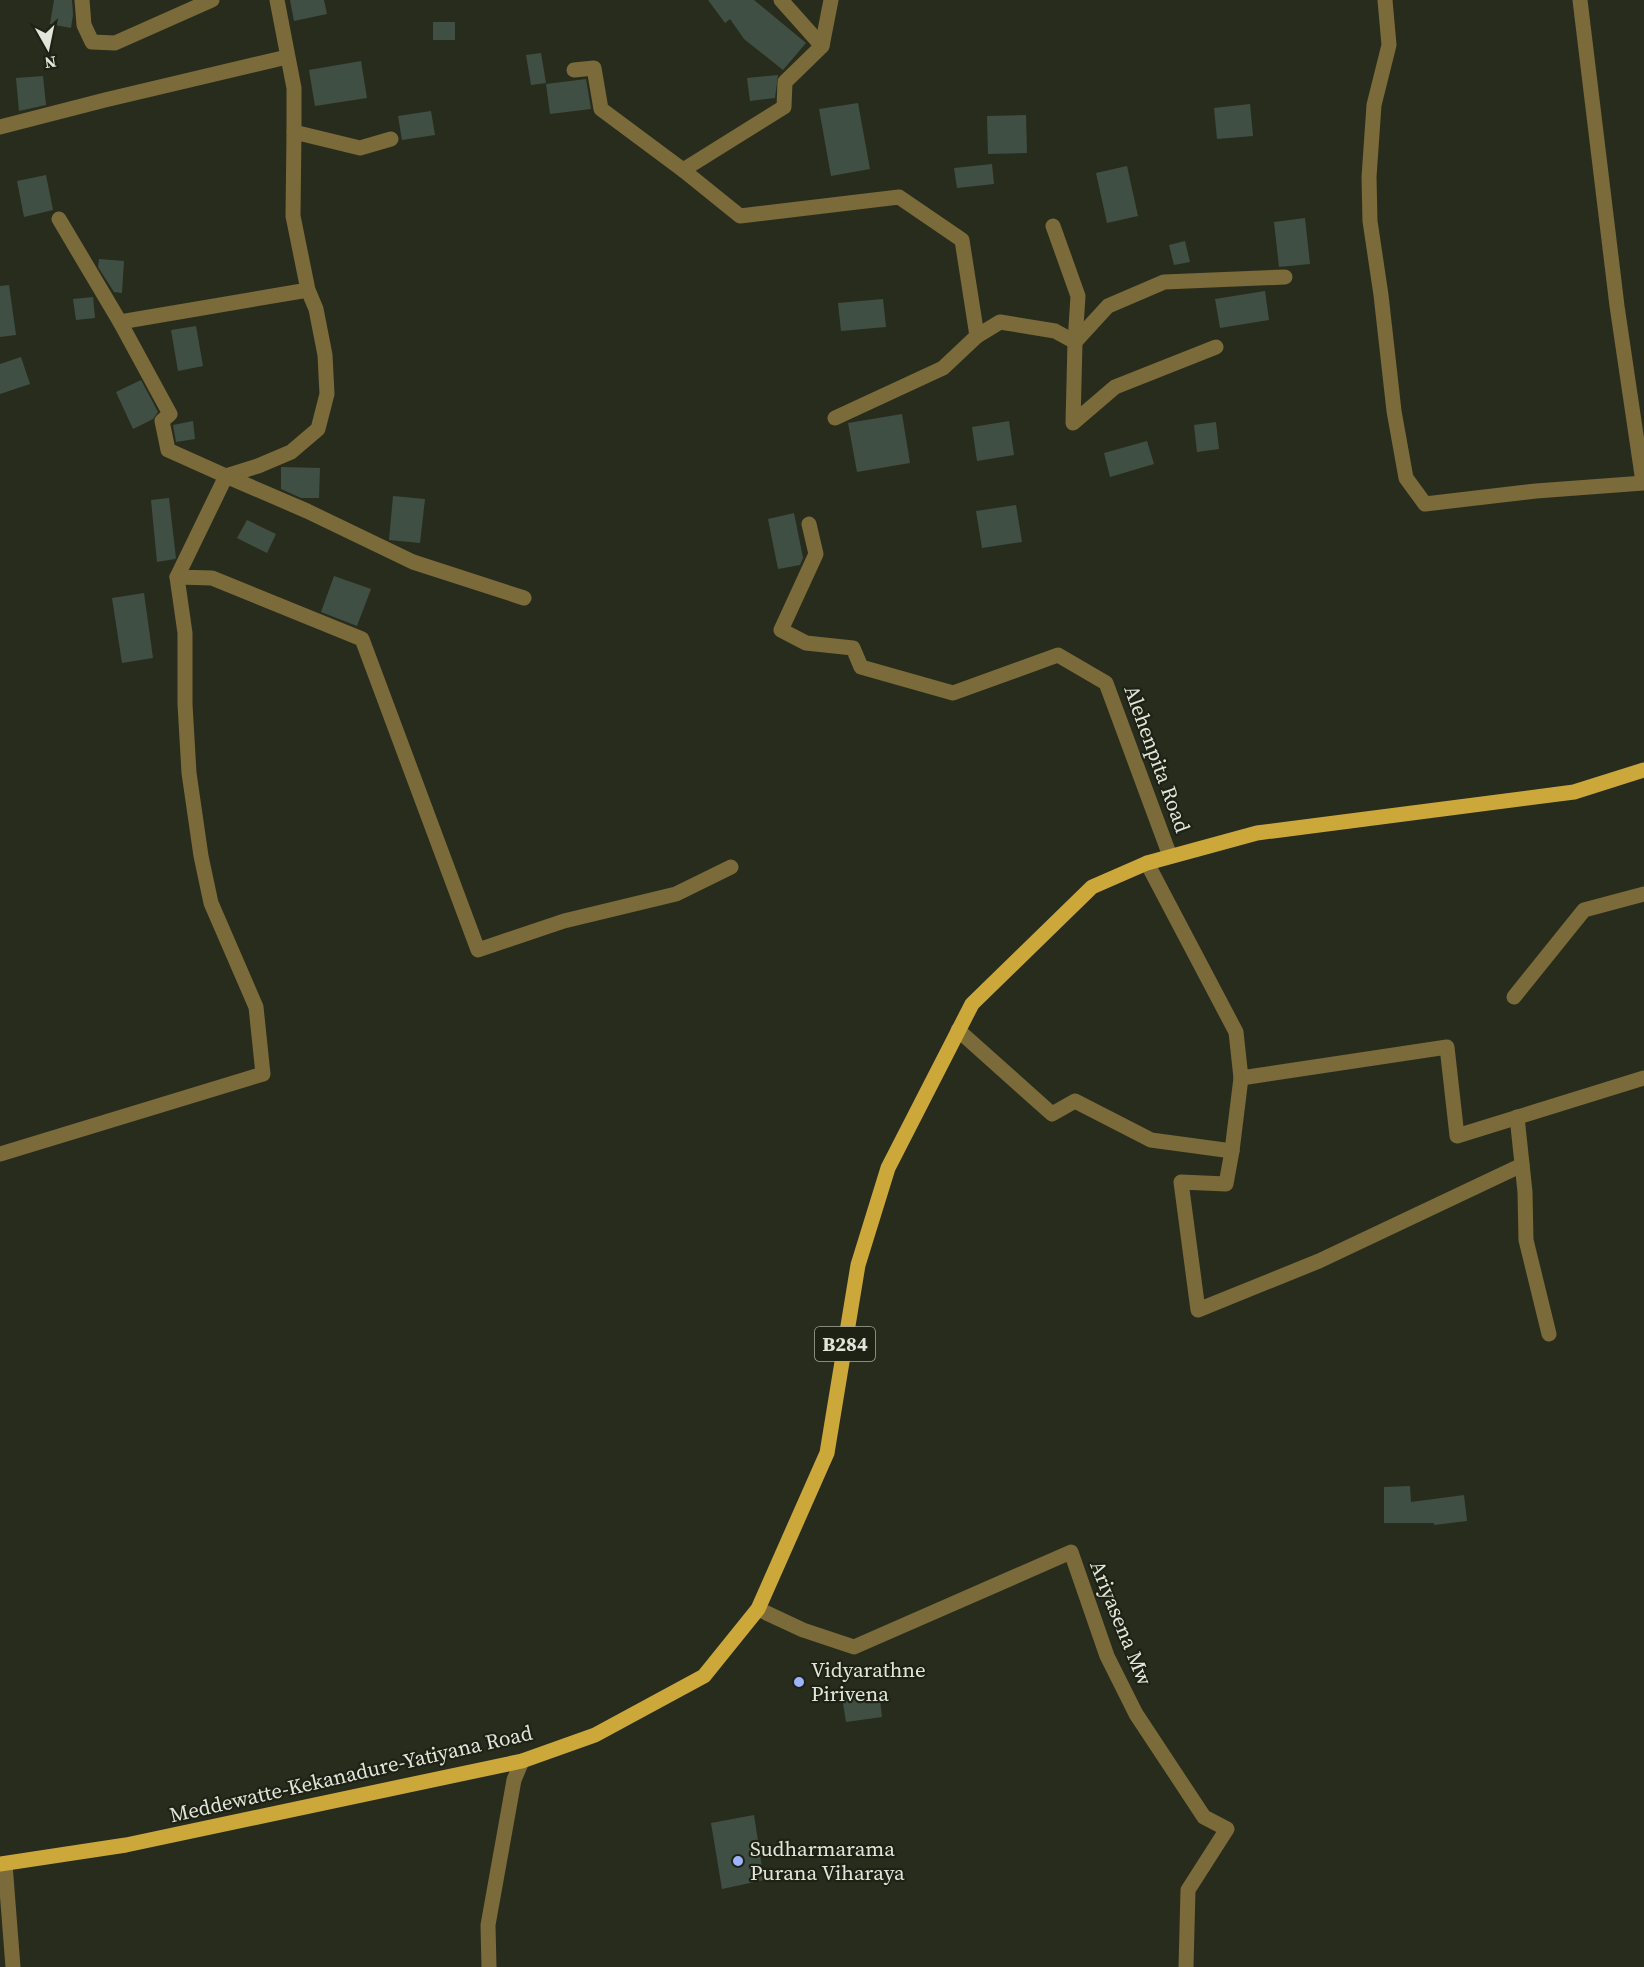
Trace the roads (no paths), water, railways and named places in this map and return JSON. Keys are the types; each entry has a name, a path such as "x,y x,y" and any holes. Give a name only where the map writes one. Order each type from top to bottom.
{"main road":[{"name":"Meddewatte-Kekanadure-Yatiyana Road","path":"3,1864 126,1845 522,1761 595,1735 704,1676 758,1609 827,1453 858,1265 888,1168 972,1004 1092,887 1147,863 1257,832 1574,792 1644,770"}],"street":[{"path":"82,0 84,25 92,42 115,43 212,0"},
{"path":"0,1154 264,1074 256,1007 211,903 201,856 189,773 185,704 185,633 177,577 226,476 291,452 318,429 327,394 325,355 316,309 308,290 293,216 294,88 277,0"},
{"path":"781,0 822,46"},
{"path":"683,170 784,107 785,82 822,46 831,0"},
{"path":"1385,0 1389,45 1374,105 1369,177 1370,221 1394,411 1406,478 1425,504 1536,490 1644,482 1617,306 1580,0"},
{"path":"0,127 287,57"},
{"path":"574,70 594,68 601,109 740,216 898,197 962,240 977,336"},
{"path":"294,132 360,148 391,139"},
{"path":"59,219 120,322 170,414 162,421 168,450 413,562 524,598"},
{"path":"1053,226 1078,296 1073,423 1115,387 1216,347"},
{"path":"1075,342 1108,306 1164,282 1285,277"},
{"path":"120,322 308,290"},
{"path":"835,418 943,368 977,336 1000,322 1055,331 1075,342"},
{"name":"Alehenpita Road","path":"809,524 816,554 781,630 806,643 853,648 861,667 953,693 1058,655 1107,683 1170,856"},
{"path":"177,577 212,578 362,639 478,950 564,921 676,894 731,867"},
{"path":"1147,863 1236,1032 1241,1078 1226,1184 1181,1182 1198,1310 1319,1261 1522,1165"},
{"path":"1514,998 1584,910 1644,894"},
{"path":"958,1030 1052,1114 1075,1101 1151,1140 1232,1151"},
{"path":"1241,1078 1447,1047 1457,1136 1644,1078"},
{"path":"1517,1117 1526,1239 1550,1334"},
{"name":"Ariyasena Mw","path":"758,1609 803,1630 854,1647 1071,1552 1107,1656 1136,1714 1204,1817 1227,1829 1188,1890 1186,1967"},
{"path":"489,1967 488,1925 514,1780 522,1761"},
{"path":"3,1864 13,1967"}],"place":[{"name":"Vidyarathne Pirivena","path":"799,1682"},
{"name":"Sudharmarama Purana Viharaya","path":"738,1861"}]}
